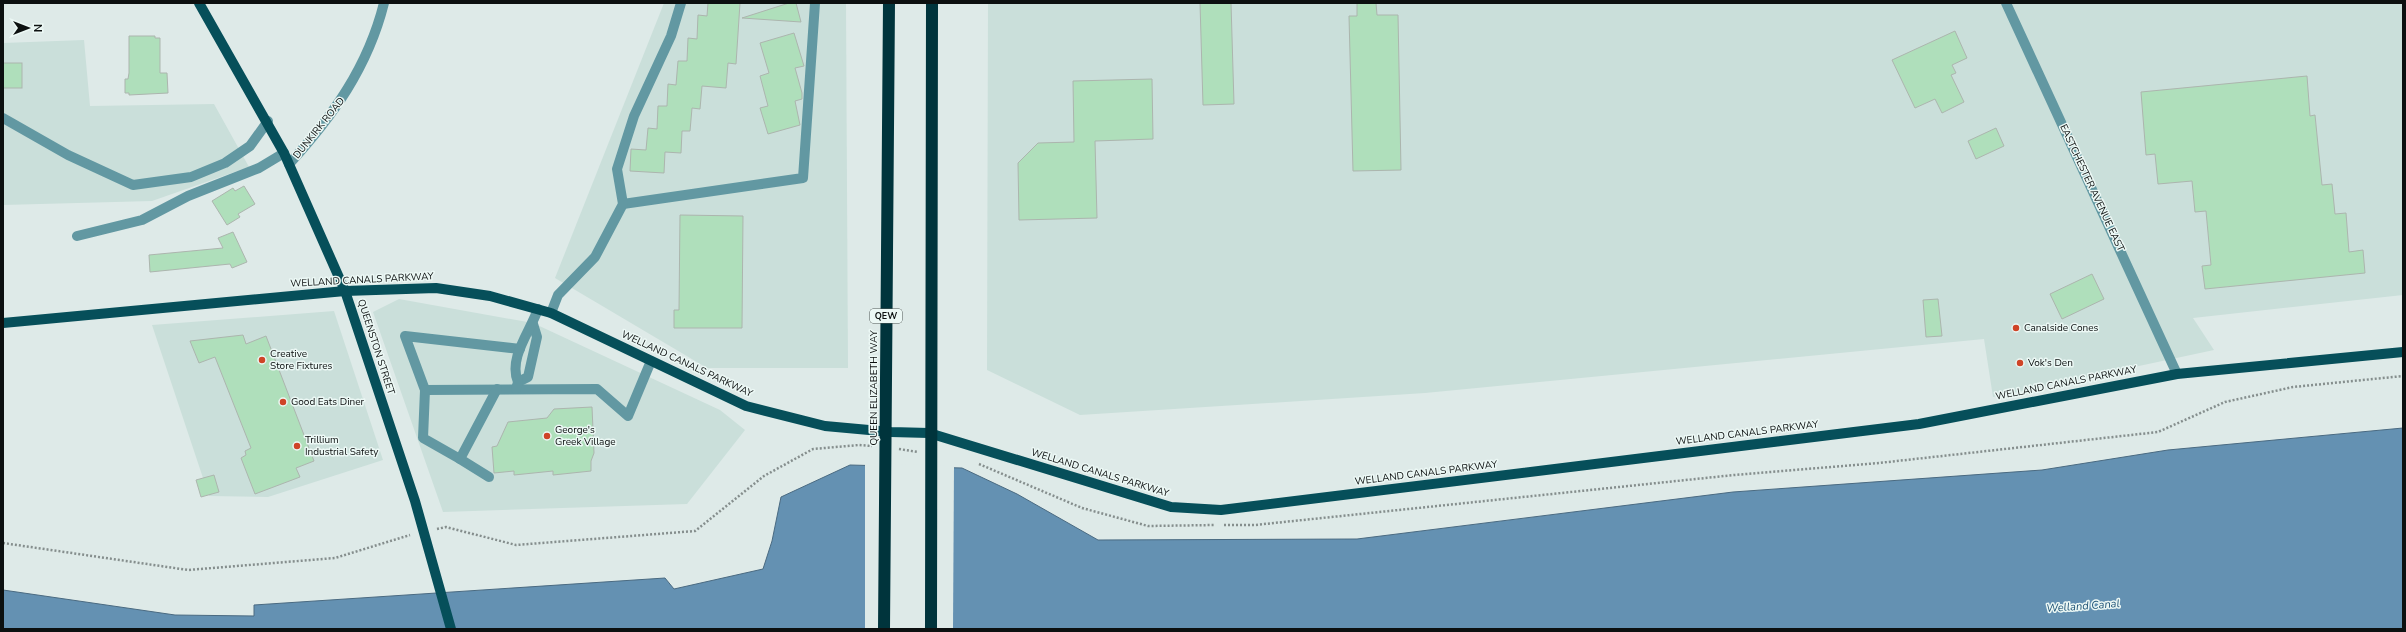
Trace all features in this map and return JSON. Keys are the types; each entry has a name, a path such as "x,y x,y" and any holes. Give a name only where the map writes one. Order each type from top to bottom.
{"highway":[{"name":"QUEEN ELIZABETH WAY","path":"884,629 890,3"},
{"path":"931,629 932,3"}],"main road":[{"name":"QUEENSTON STREET","path":"199,3 268,122 284,153 345,291 415,501 451,629"},
{"path":"204,3 206,14"},
{"name":"WELLAND CANALS PARKWAY","path":"3,323 345,291 436,288 490,296 551,313 746,406 825,426 891,432 929,433 1171,507 1222,510 1919,424 2178,374 2403,352"}],"street":[{"name":"DUNKIRK ROAD","path":"289,164 336,110 356,78 374,38 384,3"},
{"path":"551,313 558,295 595,257 623,204 617,169 634,116 671,36 681,3"},
{"path":"623,204 803,178 815,3"},
{"name":"EASTCHESTER AVENUE EAST","path":"2006,3 2178,374"},
{"path":"3,118 68,155 133,185 191,177 225,163 250,146 268,122"},
{"path":"76,236 142,220 188,196 259,168 284,153"},
{"path":"517,386 514,373 520,349 525,333 532,324 538,309"},
{"path":"517,386 528,377 537,337 532,324"},
{"path":"488,476 423,438 425,390 405,336 520,349"},
{"path":"425,390 497,389 517,386 596,389 628,416 651,361"},
{"path":"460,459 497,389"}],"path":[{"path":"976,463 1082,508 1148,526 1255,525 1734,475 1878,463 2158,432 2225,402 2293,387 2403,376"},
{"path":"431,531 446,528 516,545 695,531 764,476 813,449 858,445 874,447"},
{"path":"898,449 922,452"},
{"path":"3,543 188,570 335,558 395,538 417,534"}],"shaded area":[{"path":"664,3 846,3 848,368 707,368 555,278"},
{"path":"988,3 2403,3 2403,295 2193,318 2214,350 1993,397 1984,339 1425,393 1080,415 987,370"},
{"path":"84,40 90,106 214,104 249,167 152,201 3,205 3,43"},
{"path":"399,299 533,323 720,410 745,430 687,504 443,512 373,312"},
{"path":"334,311 383,460 268,497 209,496 152,325"}],"water":[{"name":"Welland Canal","path":"2403,428 2403,629 3,629 3,590 175,615 254,616 254,605 665,578 674,589 763,569 772,541 781,497 850,465 962,468 1017,494 1098,540 1357,539 1733,492 2042,470 2168,450"}],"pier":[{"path":"865,463 954,466 953,629 865,629"}],"building":[{"path":"708,3 740,3 736,64 728,63 726,88 702,86 700,109 692,108 690,131 682,131 681,153 665,152 664,173 630,171 631,149 646,150 648,128 657,129 658,106 667,106 668,84 676,85 678,61 687,61 688,38 697,39 698,15 707,16"},
{"path":"789,3 796,3 801,22 742,18"},
{"path":"1200,3 1231,3 1234,104 1203,105"},
{"path":"1357,3 1376,3 1377,15 1398,15 1401,170 1353,171 1349,16 1357,16"},
{"path":"1955,31 1967,58 1952,65 1956,73 1951,75 1964,102 1942,113 1935,99 1915,108 1892,60"},
{"path":"794,33 804,66 795,68 802,93 802,99 795,101 800,125 768,134 760,108 768,106 760,76 769,73 760,43"},
{"path":"129,36 155,36 155,38 160,38 160,73 167,73 168,93 129,95 129,93 125,93 125,79 128,79 129,73"},
{"path":"3,63 22,63 22,88 3,88"},
{"path":"2307,76 2310,116 2315,115 2322,185 2332,184 2335,214 2346,213 2349,252 2363,250 2365,273 2205,289 2202,266 2211,265 2206,211 2195,212 2192,181 2158,184 2155,154 2146,155 2141,92"},
{"path":"1152,79 1153,139 1095,141 1097,218 1019,220 1018,163 1038,143 1074,142 1073,81"},
{"path":"1996,128 2004,146 1976,159 1968,141"},
{"path":"244,186 255,204 238,214 240,217 227,225 212,201 233,188 235,191"},
{"path":"680,215 743,216 742,328 674,328 674,310 679,310"},
{"path":"233,232 247,262 232,268 230,264 150,272 149,255 223,248 218,238"},
{"path":"2092,274 2104,299 2062,319 2050,294"},
{"path":"1938,299 1942,336 1926,337 1923,300"},
{"path":"243,335 246,344 266,336 314,461 296,468 300,477 255,494 241,458 246,455 245,451 251,448 215,357 199,363 190,341"},
{"name":"George's Greek Village","path":"592,407 594,453 591,461 591,471 553,475 553,471 514,475 514,471 494,473 492,447 497,446 508,422 547,418 554,409"},
{"path":"214,475 219,492 201,497 196,480"}],"place":[{"name":"Canalside Cones","path":"2016,328"},
{"name":"Creative Store Fixtures","path":"262,360"},
{"name":"Vok's Den","path":"2020,363"},
{"name":"Good Eats Diner","path":"283,402"},
{"name":"George's Greek Village","path":"547,436"},
{"name":"Trillium Industrial Safety","path":"297,446"}]}
